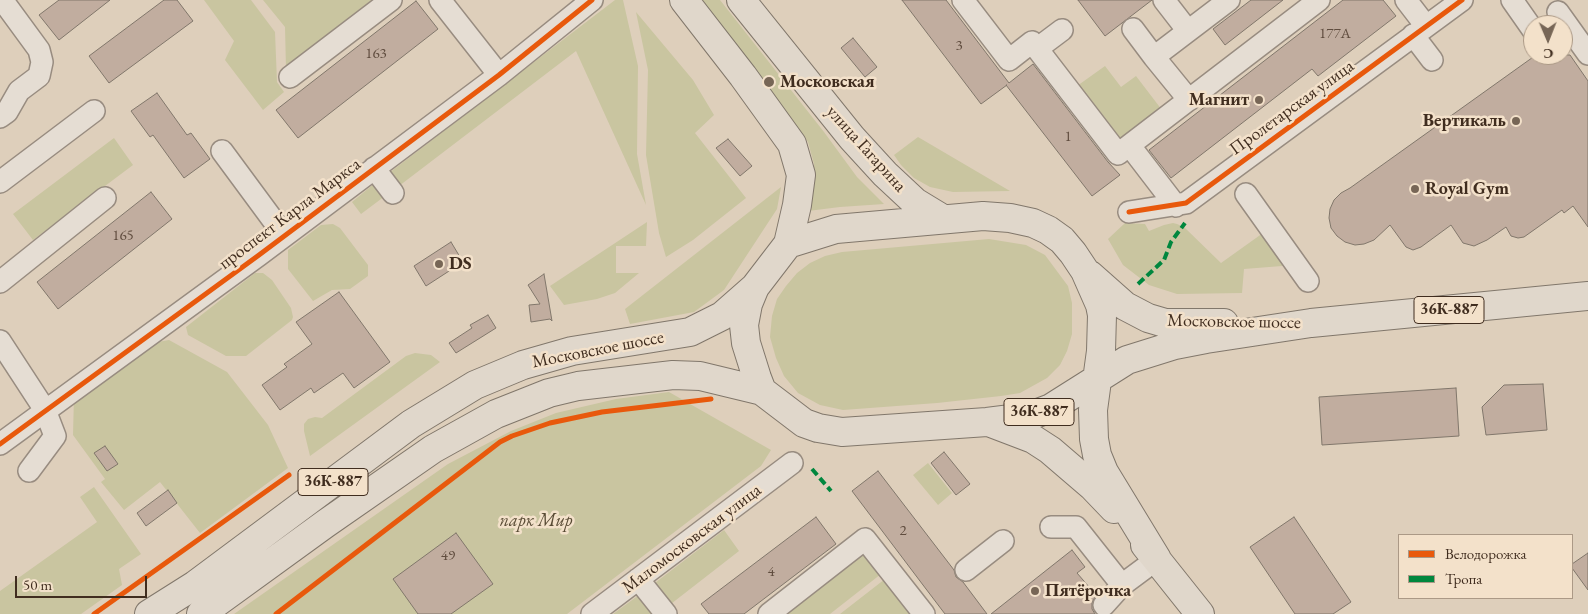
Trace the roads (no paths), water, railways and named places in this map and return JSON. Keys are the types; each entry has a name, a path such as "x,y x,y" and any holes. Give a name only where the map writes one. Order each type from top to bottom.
{"main road":[{"path":"684,0 743,76 792,144 801,176 797,205 788,244"},
{"name":"улица Гагарина","path":"744,1 852,138 885,174 915,202 943,219"},
{"name":"Московское шоссе","path":"762,391 746,343 744,325 748,304 756,287 788,244 836,229 983,216 1010,218 1033,223 1048,230 1062,240 1073,253 1085,271 1100,305 1102,315 1101,351 1096,380"},
{"name":"Московское шоссе","path":"1085,271 1125,306 1148,318 1165,323 1311,323"},
{"name":"Московское шоссе","path":"149,614 194,585 411,424 475,385 523,365 572,351 690,332 722,316 756,287"},
{"name":"Московское шоссе","path":"201,612 433,449 496,414 549,393 578,386 673,374 700,376 762,391 804,423 818,428 842,432 987,422 1027,416 1043,411 1066,399 1127,360 1176,345 1311,323 1588,296"},
{"path":"1096,380 1093,416 1097,455 1104,472 1157,559"},
{"path":"987,422 1033,439 1050,450 1092,486 1128,524 1200,614"},
{"name":"Московское шоссе","path":"169,614 194,585"}],"street":[{"path":"290,77 392,0"},
{"path":"440,0 500,75"},
{"name":"проспект Карла Маркса","path":"0,444 500,75 592,0"},
{"path":"963,0 1009,60 1032,42 1118,154 1319,0"},
{"path":"1164,0 1188,31"},
{"path":"1154,57 1229,0"},
{"path":"1406,0 1432,60"},
{"name":"Пролетарская улица","path":"1129,212 1186,203 1462,0"},
{"path":"1512,0 1523,16"},
{"path":"0,117 7,112 19,91 39,76 42,62 40,50 7,5"},
{"path":"1558,12 1588,54"},
{"path":"1133,29 1189,100"},
{"path":"1038,48 1062,30"},
{"path":"0,182 94,111"},
{"path":"1130,146 1176,206"},
{"path":"222,152 284,235"},
{"path":"374,168 393,193"},
{"path":"1246,194 1308,281"},
{"path":"0,282 105,198"},
{"path":"0,341 45,410 55,436 29,471"},
{"name":"Маломосковская улица","path":"592,614 792,463"},
{"path":"1051,527 1076,527 1122,585"},
{"path":"774,613 865,539 924,614"},
{"path":"966,570 1003,541"},
{"path":"1104,605 1122,585 1157,559"},
{"path":"638,579 666,614"}],"place":[{"name":"Московская","path":"769,82"},
{"name":"Магнит","path":"1259,100"},
{"name":"Вертикаль","path":"1516,121"},
{"name":"Royal Gym","path":"1415,189"},
{"name":"DS","path":"439,264"},
{"name":"Пятёрочка","path":"1035,591"}],"park label":[{"name":"парк Мир","path":"536,521"}]}
